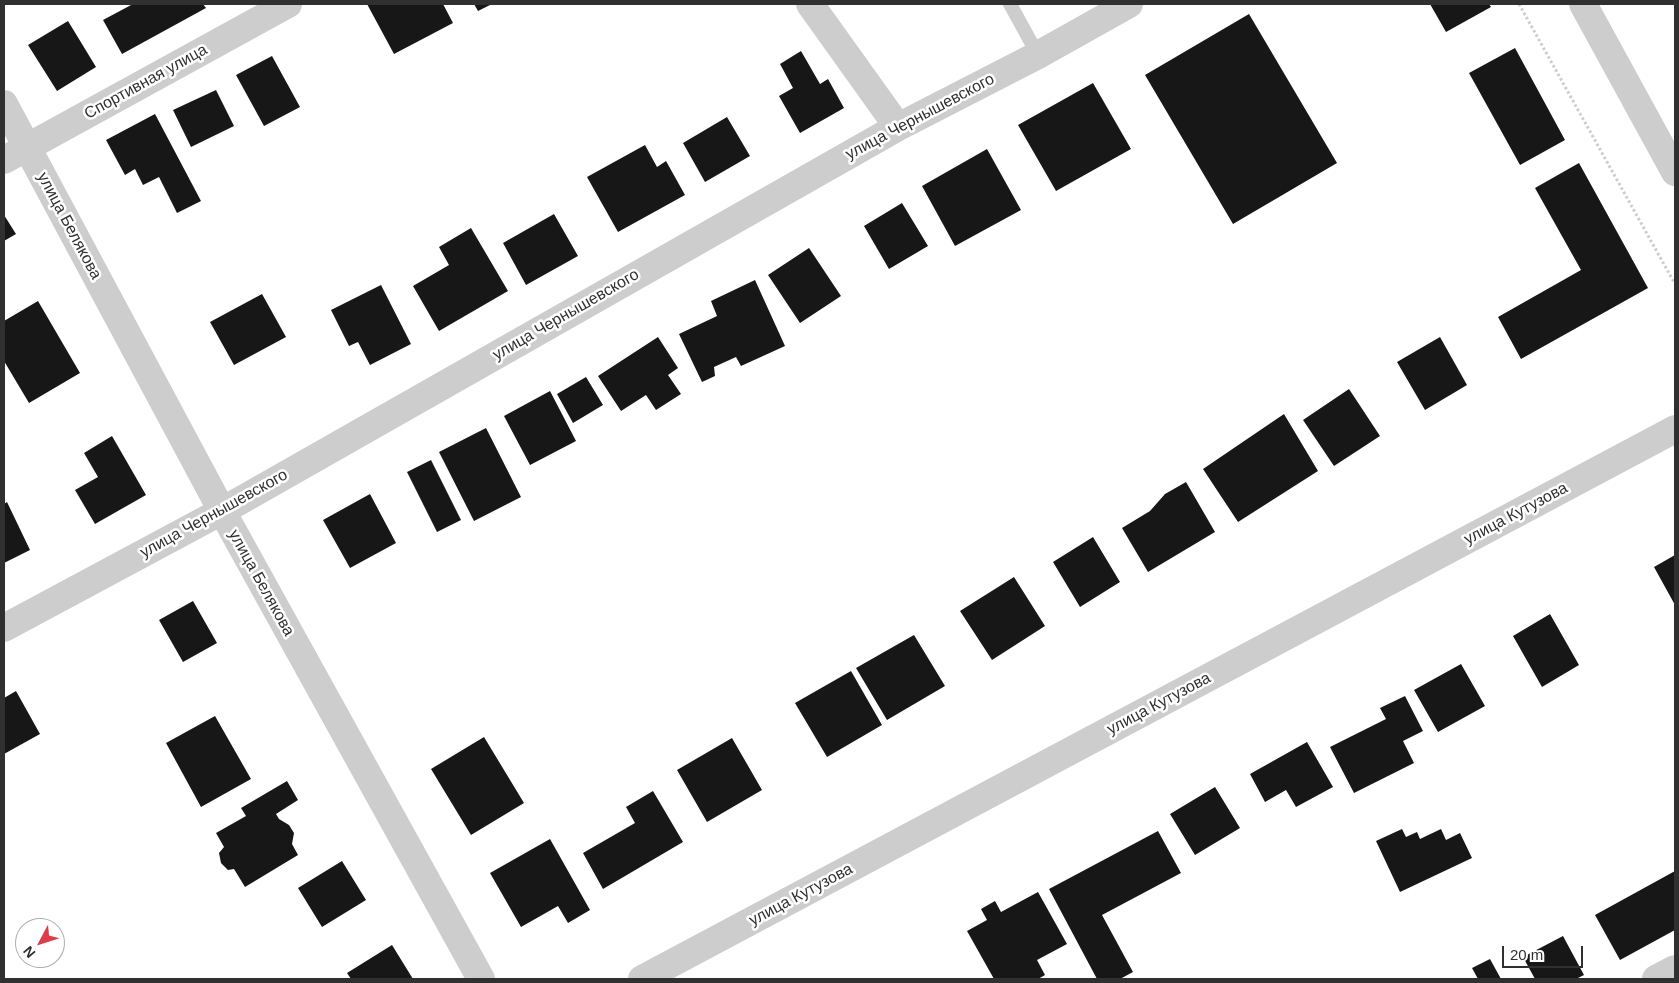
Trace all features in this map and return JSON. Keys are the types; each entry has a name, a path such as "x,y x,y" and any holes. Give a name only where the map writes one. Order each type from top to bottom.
{"street":[{"name":"Спортивная улица","path":"15,154 288,4"},
{"path":"810,4 898,127"},
{"name":"улица Чернышевского","path":"4,628 222,511 898,127 1038,55 1130,4"},
{"path":"1583,4 1675,172"},
{"name":"улица Белякова","path":"4,104 15,154 222,511 481,979"},
{"name":"улица Кутузова","path":"642,979 1675,430"},
{"path":"1656,979 1675,969"}],"lane":[{"path":"1010,4 1038,55"}],"path":[{"path":"1519,4 1675,284"}],"building":[{"path":"133,4 203,4 206,8 122,54 103,20"},
{"path":"367,4 443,4 453,23 394,54"},
{"path":"474,4 492,4 478,11"},
{"path":"1430,4 1489,4 1491,7 1446,32"},
{"path":"1249,14 1337,163 1233,224 1145,75"},
{"path":"68,21 96,67 57,91 28,45"},
{"path":"1515,48 1565,140 1520,165 1469,73"},
{"path":"801,51 820,84 828,79 844,108 800,133 779,96 793,88 780,64"},
{"path":"272,56 300,107 264,126 236,75"},
{"path":"1093,83 1131,149 1056,191 1018,125"},
{"path":"216,90 234,126 191,147 173,110"},
{"path":"155,114 201,201 177,213 159,177 143,185 135,169 125,175 106,140"},
{"path":"727,117 750,156 705,182 683,143"},
{"path":"645,145 657,167 666,161 685,195 618,232 587,177"},
{"path":"987,149 1021,210 955,246 922,186"},
{"path":"1579,163 1648,288 1521,359 1498,317 1581,270 1535,188"},
{"path":"902,203 928,246 889,269 864,226"},
{"path":"554,214 578,256 526,285 503,243"},
{"path":"4,215 16,234 4,241"},
{"path":"471,228 508,291 439,331 413,286 449,265 439,247"},
{"path":"809,248 841,296 800,323 768,275"},
{"path":"755,280 785,346 741,366 736,357 714,367 715,376 702,382 679,334 717,316 711,301"},
{"path":"381,285 411,344 370,365 358,342 349,346 331,310"},
{"path":"262,294 286,337 234,365 210,322"},
{"path":"38,301 80,373 29,403 4,361 4,321"},
{"path":"658,337 678,368 668,375 681,394 656,410 646,395 621,411 598,376"},
{"path":"1440,337 1467,385 1425,410 1397,362"},
{"path":"586,377 603,405 573,423 557,394"},
{"path":"1349,389 1380,436 1334,466 1303,420"},
{"path":"550,391 576,441 530,465 504,416"},
{"path":"1284,414 1318,471 1238,522 1203,469"},
{"path":"486,428 521,497 474,521 439,452"},
{"path":"112,436 146,495 95,524 75,490 98,477 84,453"},
{"path":"431,460 461,520 437,532 407,472"},
{"path":"1186,482 1215,532 1148,572 1122,528 1150,511 1165,494"},
{"path":"370,494 396,543 350,568 323,520"},
{"path":"7,502 30,550 4,563 4,504"},
{"path":"1093,537 1120,582 1080,607 1053,562"},
{"path":"1675,555 1675,605 1654,567"},
{"path":"1014,577 1045,626 992,660 960,611"},
{"path":"193,601 217,643 183,662 159,620"},
{"path":"1550,614 1579,665 1542,687 1513,636"},
{"path":"914,635 945,686 887,720 856,668"},
{"path":"1461,664 1485,706 1438,732 1414,690"},
{"path":"851,671 882,725 827,757 795,703"},
{"path":"16,691 40,734 4,754 4,698"},
{"path":"1405,696 1423,731 1403,741 1414,763 1354,793 1330,747 1386,719 1380,708"},
{"path":"215,716 251,779 201,807 166,743"},
{"path":"484,737 524,803 471,835 431,769"},
{"path":"732,738 762,790 707,822 677,770"},
{"path":"1307,742 1333,787 1296,807 1286,790 1265,802 1250,774"},
{"path":"287,781 298,800 276,814 279,819 289,825 294,833 292,844 298,855 245,887 234,869 228,870 221,863 219,853 224,847 216,833 246,816 241,808"},
{"path":"1215,787 1240,828 1195,855 1170,814"},
{"path":"653,791 683,842 603,889 583,853 635,823 626,807"},
{"path":"1402,829 1406,837 1417,832 1420,839 1441,829 1446,840 1460,833 1472,858 1400,892 1376,841"},
{"path":"1158,831 1181,873 1102,915 1133,972 1120,979 1097,979 1049,889"},
{"path":"550,839 590,910 568,923 558,906 521,927 490,873"},
{"path":"342,861 366,900 322,927 298,888"},
{"path":"1675,871 1675,930 1620,960 1595,915"},
{"path":"1038,892 1067,944 1037,960 1045,975 1038,979 994,979 967,931 987,920 981,909 995,901 1001,912"},
{"path":"1563,936 1584,975 1576,979 1535,979 1523,957"},
{"path":"392,945 413,979 351,979 347,973"},
{"path":"1490,959 1501,979 1478,979 1472,968"}]}
